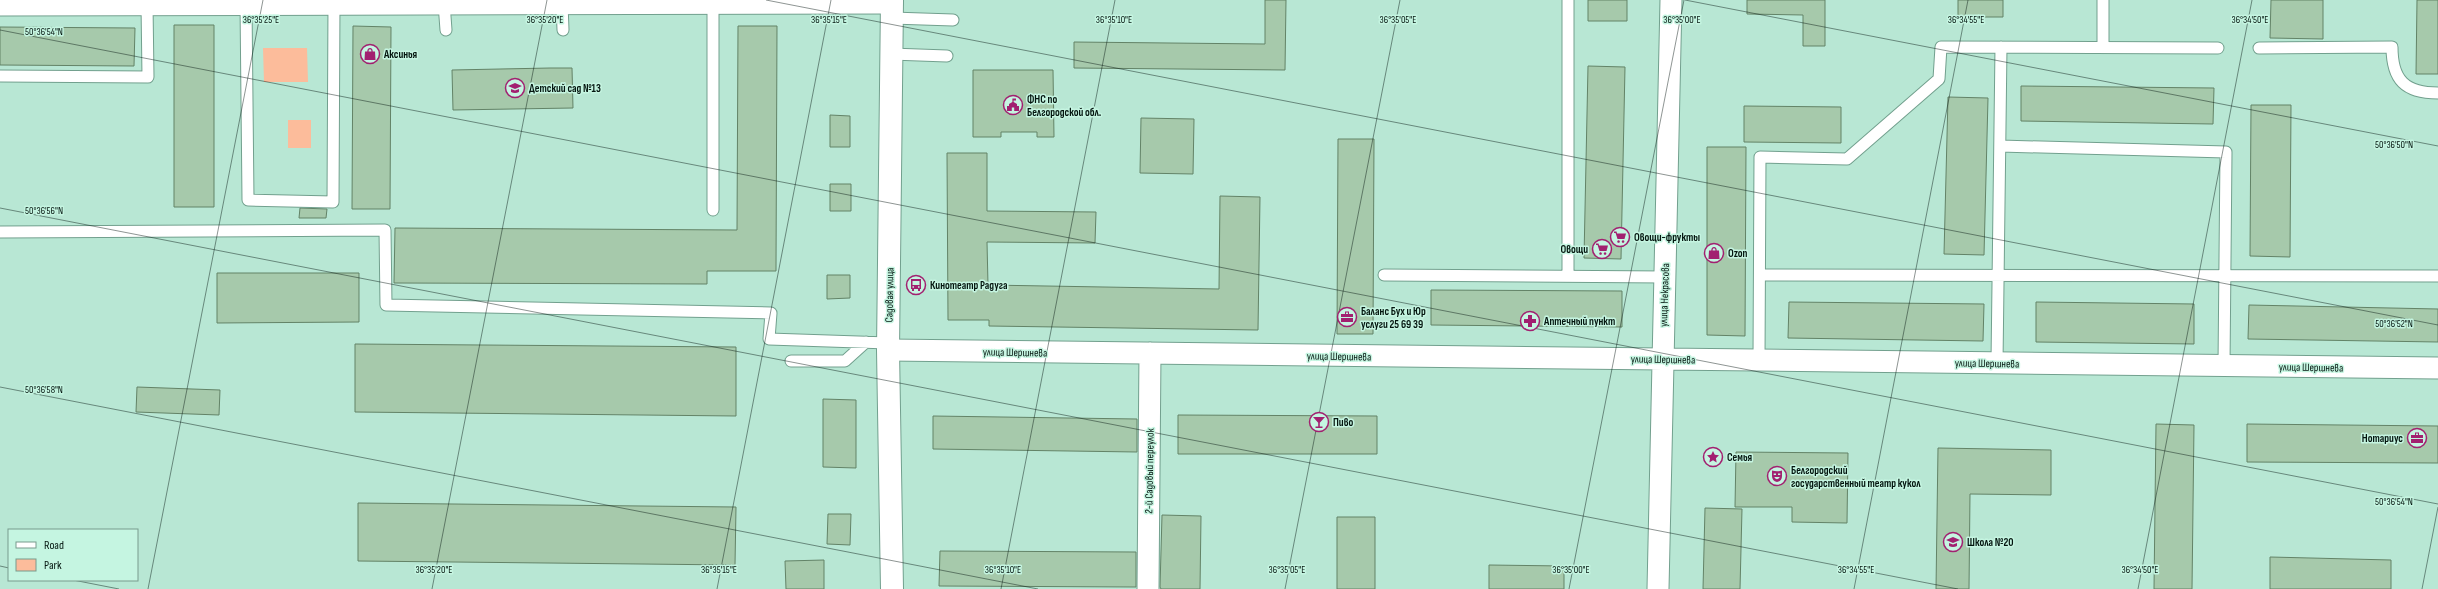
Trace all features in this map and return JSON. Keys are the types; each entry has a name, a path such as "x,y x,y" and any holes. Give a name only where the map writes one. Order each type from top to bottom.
{"main road":[{"name":"Садовая улица","path":"892,7 888,347 892,589"}],"street":[{"name":"улица Некрасова","path":"1658,589 1671,0"},
{"path":"4,3 246,4 423,2 746,2 892,7"},
{"name":"улица Шершнева","path":"888,347 1150,353 1663,360 2438,368"},
{"name":"2-й Садовый переулок","path":"1148,589 1150,353"}],"lane":[{"path":"1568,0 1568,276"},
{"path":"2103,0 2103,48"},
{"path":"246,4 248,200 333,202 334,3"},
{"path":"444,3 446,30"},
{"path":"562,3 563,30"},
{"path":"713,3 713,210"},
{"path":"0,76 148,76 147,4"},
{"path":"892,7 953,20"},
{"path":"1759,360 1760,157 1847,159 1939,79 1941,47 2218,48"},
{"path":"1997,363 2001,47"},
{"path":"2259,48 2392,47 2392,62 2400,80 2412,90 2438,93"},
{"path":"892,54 947,56"},
{"path":"2000,146 2226,152 2224,366"},
{"path":"0,232 385,230 386,305 770,313 770,339 866,342 888,347"},
{"path":"1384,275 1665,277"},
{"path":"1760,275 2438,276"},
{"path":"791,361 845,361 866,342"}],"green space":[{"path":"263,48 307,48 308,82 264,82"},
{"path":"288,120 311,120 311,148 288,148"}],"building":[{"path":"1265,0 1286,0 1285,70 1074,68 1074,42 1265,44"},
{"path":"1588,0 1627,0 1627,21 1588,21"},
{"path":"1747,0 1825,0 1825,46 1803,46 1803,15 1747,14"},
{"path":"1958,0 2003,0 2003,17 1958,17"},
{"path":"2271,0 2323,0 2323,39 2270,38"},
{"path":"2417,0 2438,0 2438,74 2416,74"},
{"path":"174,25 214,25 214,207 174,207"},
{"path":"353,26 391,27 390,209 352,209"},
{"path":"738,26 777,26 776,271 707,271 707,284 394,283 395,228 737,230"},
{"path":"0,27 135,28 134,66 0,65"},
{"path":"1588,66 1625,67 1621,259 1584,258"},
{"path":"572,68 573,108 453,110 452,70"},
{"name":"ФНС по Белгородской обл.","path":"973,70 1053,70 1054,137 1037,137 1037,132 1001,132 1001,137 973,137"},
{"path":"2021,86 2214,88 2213,124 2021,121"},
{"path":"1948,97 1988,98 1984,255 1944,254"},
{"path":"2251,105 2291,105 2290,257 2250,256"},
{"path":"1744,106 1841,107 1841,143 1744,142"},
{"path":"830,115 850,116 850,147 830,147"},
{"path":"1141,118 1194,119 1193,174 1140,173"},
{"path":"1338,139 1374,139 1373,334 1337,334"},
{"path":"1707,147 1746,147 1745,336 1707,335"},
{"path":"947,153 987,153 987,211 1096,212 1095,243 987,242 988,285 1219,289 1220,196 1260,197 1258,330 989,326 989,320 948,320"},
{"path":"830,184 851,184 851,211 830,211"},
{"path":"300,208 327,209 326,218 299,218"},
{"path":"217,273 359,273 359,322 217,323"},
{"path":"827,275 850,275 850,298 827,299"},
{"path":"1431,290 1622,291 1622,327 1431,325"},
{"path":"1789,302 1984,304 1983,341 1788,338"},
{"path":"2036,302 2194,304 2194,344 2036,342"},
{"path":"2249,305 2438,309 2438,342 2248,339"},
{"path":"355,344 736,347 736,416 355,412"},
{"path":"137,387 220,390 219,415 136,412"},
{"path":"823,399 856,400 856,468 823,467"},
{"path":"1178,415 1377,416 1377,454 1178,454"},
{"path":"933,416 1137,419 1137,452 933,449"},
{"path":"2156,424 2194,425 2192,589 2154,589"},
{"path":"2247,424 2438,426 2438,463 2247,462"},
{"name":"Школа №20","path":"1938,448 2051,450 2051,495 1970,494 1969,589 1936,589"},
{"path":"1736,452 1848,453 1847,523 1792,522 1792,507 1735,507"},
{"path":"358,503 736,507 735,565 358,561"},
{"path":"1705,508 1742,509 1740,589 1703,589"},
{"path":"828,514 851,514 850,545 827,544"},
{"path":"1162,515 1201,516 1200,589 1161,589"},
{"path":"1337,517 1375,517 1375,589 1337,589"},
{"path":"940,551 1136,552 1136,587 939,586"},
{"path":"2270,557 2391,560 2391,589 2270,589"},
{"path":"824,560 824,589 786,589 785,561"},
{"path":"1489,565 1564,566 1564,589 1489,589"}],"place":[{"name":"Аксинья","path":"370,54"},
{"name":"Детский сад №13","path":"515,88"},
{"name":"ФНС по Белгородской обл.","path":"1013,105"},
{"name":"Овощи-фрукты","path":"1620,237"},
{"name":"Овощи","path":"1602,249"},
{"name":"Ozon","path":"1714,253"},
{"name":"Кинотеатр Радуга","path":"916,285"},
{"name":"Баланс Бух и Юр услуги 25 69 39","path":"1347,317"},
{"name":"Аптечный пункт","path":"1530,321"},
{"name":"Пиво","path":"1319,422"},
{"name":"Нотариус","path":"2417,438"},
{"name":"Семья","path":"1713,457"},
{"name":"Белгородский государственный театр кукол","path":"1777,476"},
{"name":"Школа №20","path":"1953,542"}]}
